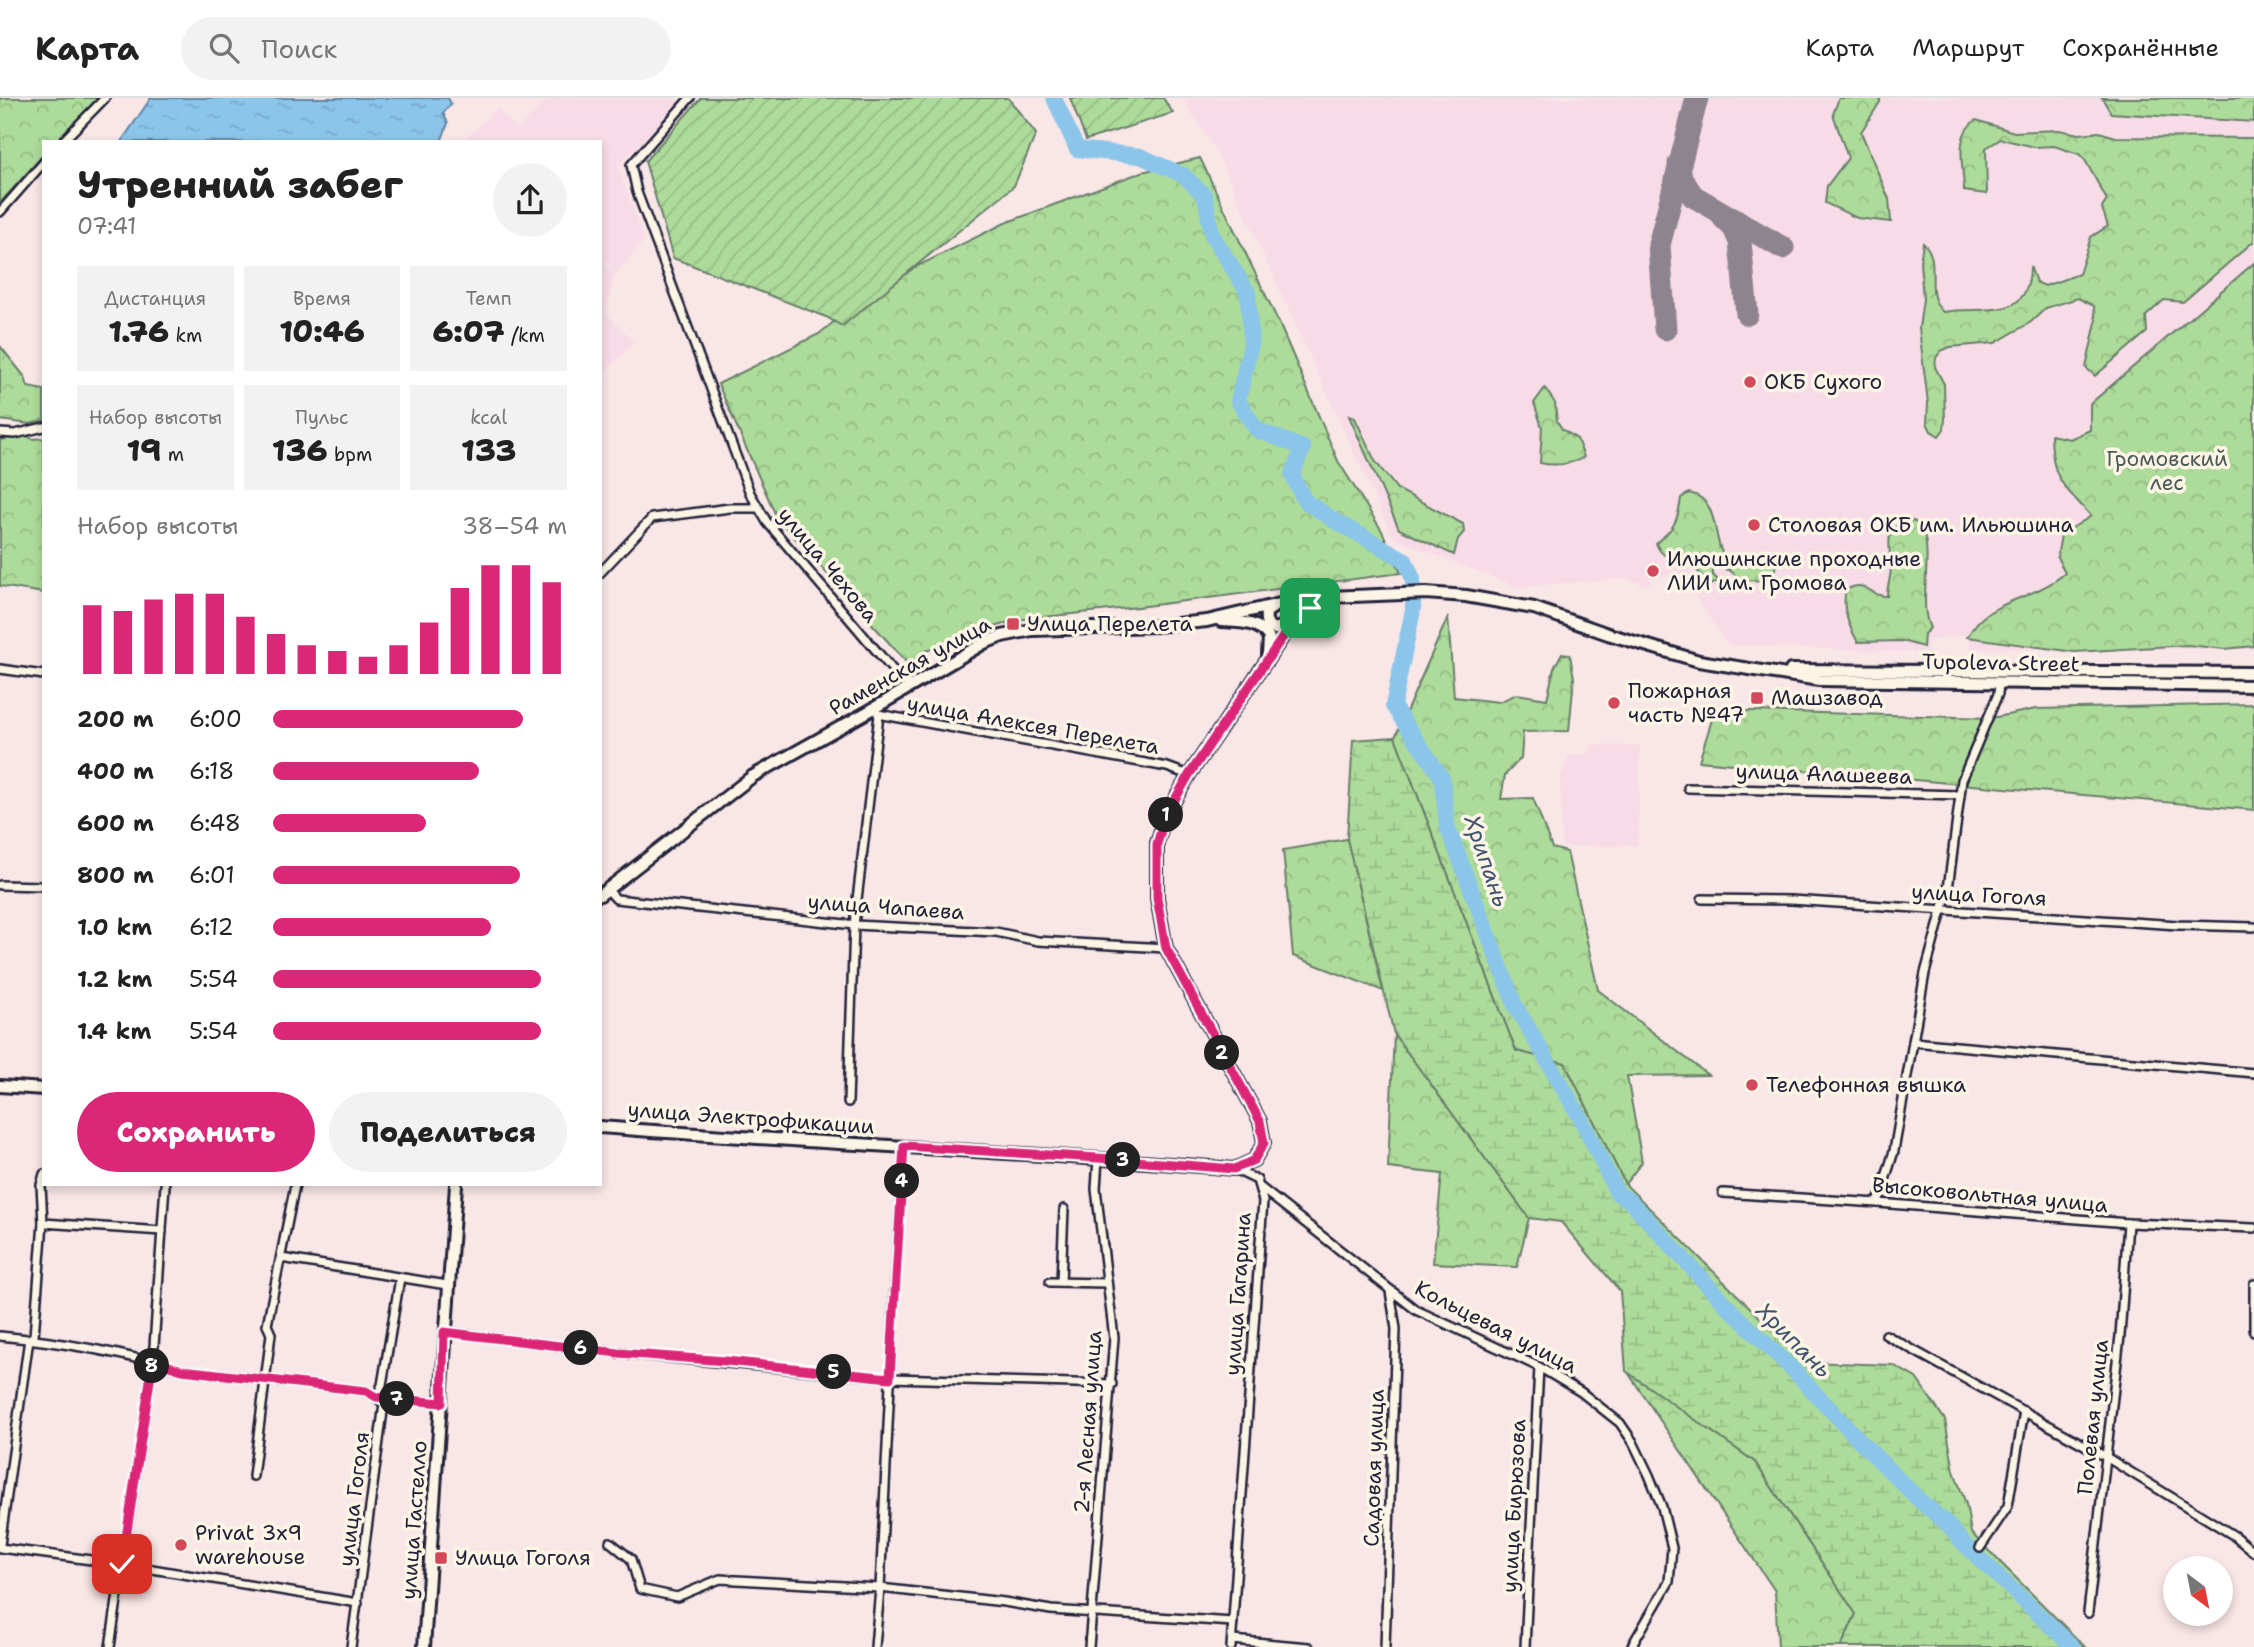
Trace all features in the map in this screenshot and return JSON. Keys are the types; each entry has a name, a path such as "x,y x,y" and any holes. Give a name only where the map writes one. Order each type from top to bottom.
{"main road":[{"name":"Tupoleva Street","path":"1329,597 1426,593 1466,596 1534,608 1667,653 1748,670 1819,680 2254,686"},
{"name":"Раменская улица","path":"604,892 753,776 875,713 911,686 984,643 1032,630 1207,621 1284,603 1329,597"},
{"path":"1234,1169 1254,1160 1261,1152 1264,1143 1262,1127 1166,948 1157,898 1157,844 1165,817 1189,775 1293,622 1329,597"},
{"path":"1284,603 1270,608 1265,619 1268,625 1275,629 1293,622"},
{"path":"1207,621 1246,622 1261,628 1269,638 1268,658"},
{"name":"Tupoleva Street","path":"1748,670 2254,673"},
{"path":"0,1086 42,1089"},
{"name":"улица Электрофикации","path":"602,1127 732,1138 904,1146 1234,1169"},
{"name":"улица Гастелло","path":"424,1647 456,1186"}],"street":[{"path":"64,140 105,98"},
{"path":"690,98 631,165 642,205 746,481 759,508"},
{"path":"0,212 42,164"},
{"path":"0,433 15,434 42,427"},
{"name":"улица Чехова","path":"602,571 652,518 730,508 759,508 897,676 911,686"},
{"path":"0,669 42,675"},
{"path":"1878,1203 1894,1151 1925,973 1944,909 1962,780 1998,694 1999,683"},
{"path":"848,1102 854,925 875,713"},
{"name":"улица Алексея Перелета","path":"875,713 1167,767 1189,775"},
{"name":"улица Алашеева","path":"1688,788 1960,795"},
{"path":"0,885 42,886"},
{"name":"улица Чапаева","path":"604,892 616,899 854,925 996,932 1038,941 1166,948"},
{"name":"улица Гоголя","path":"1702,899 1791,900 2178,925 2254,927"},
{"path":"1913,1042 2254,1073"},
{"path":"875,1647 904,1146"},
{"name":"2-я Лесная улица","path":"1089,1647 1114,1338 1096,1189 1098,1158"},
{"name":"улица Гагарина","path":"1231,1644 1263,1201 1257,1180 1234,1169"},
{"path":"42,1181 43,1223 34,1336 29,1339 0,1546 358,1602"},
{"path":"110,1647 153,1361 165,1186"},
{"path":"253,1476 271,1334 267,1325 295,1186"},
{"name":"Кольцевая улица","path":"1261,1188 1416,1310 1539,1367 1581,1391 1620,1423 1644,1464 1662,1507 1672,1548 1669,1582 1631,1647"},
{"name":"Высоковольтная улица","path":"1723,1194 2128,1223 2254,1228"},
{"path":"1060,1282 1064,1209"},
{"path":"43,1223 162,1231"},
{"name":"Полевая улица","path":"2088,1614 2120,1336 2128,1223"},
{"path":"281,1258 447,1285"},
{"name":"улица Гоголя","path":"351,1647 384,1404 376,1397 382,1385 400,1278"},
{"path":"1050,1282 1107,1283"},
{"path":"2254,1284 2254,1332"},
{"name":"Садовая улица","path":"1385,1647 1396,1329 1390,1291"},
{"path":"444,1332 618,1353 890,1378 1112,1384"},
{"path":"1886,1335 2106,1457 2233,1535 2254,1552"},
{"path":"0,1336 153,1361 182,1370 366,1391 376,1397 442,1403"},
{"name":"улица Бирюзова","path":"1525,1647 1539,1367"},
{"path":"1980,1548 2008,1506 2024,1411"},
{"path":"610,1542 631,1559 640,1589 677,1597 720,1579 880,1588 978,1598 1051,1610 1233,1622"},
{"path":"1231,1644 1309,1647"}],"shaded area":[{"path":"548,98 675,98 680,104 618,166 644,240 615,275 605,312 635,342 602,375 602,263 614,273 611,266 602,259 602,140 464,140 497,108 518,129"},
{"path":"1182,98 2254,98 2254,649 1970,649 1969,635 1927,640 1927,653 1728,645 1684,580 1675,579 1674,576 1650,578 1650,584 1640,585 1639,581 1633,582 1632,579 1619,579 1517,587 1393,538 1217,153"},
{"path":"1592,745 1640,746 1638,845 1562,847 1560,780 1569,756 1586,755"}],"green space":[{"path":"0,98 98,98 57,140 42,140 42,156 0,203"},
{"path":"701,98 1008,98 1036,134 1014,186 842,326 826,317 673,258 645,161"},
{"path":"1070,98 1163,98 1173,113 1086,140"},
{"path":"1839,98 1880,98 1861,132 1889,199 1891,222 1857,218 1825,203 1827,186 1848,158 1833,114"},
{"path":"2102,98 2254,98 2254,122 2111,113"},
{"path":"1976,120 2014,132 2059,130 2079,134 2099,132 2116,137 2254,138 2254,241 2183,302 2164,300 2146,316 2147,332 2095,376 2086,368 2096,322 2094,306 2078,298 2046,308 2031,322 1995,343 1950,347 1941,351 1936,358 1935,367 1944,384 1945,420 1944,429 1939,436 1931,431 1927,423 1928,403 1919,328 1923,299 1920,262 1923,243 1932,258 1934,296 1943,312 1988,310 2013,304 2022,297 2028,284 2030,266 2036,282 2045,286 2079,274 2091,237 2108,226 2102,208 2107,200 2085,160 2079,154 2054,146 2035,147 2001,139 1986,148 1987,194 1964,191 1962,143 1964,134"},
{"path":"1200,158 1279,323 1338,461 1382,531 1401,573 1015,620 923,652 909,665 777,518 718,384 819,334 879,285 1005,223 1142,172"},
{"name":"Громовский лес","path":"2254,263 2254,646 2224,649 2188,645 2075,652 1967,637 1977,623 1990,612 2044,587 2065,573 2057,557 2061,535 2091,516 2066,489 2057,473 2051,435 2070,439 2090,430 2090,404"},
{"path":"0,346 25,377 28,387 42,390 42,421 30,424 0,420"},
{"path":"1545,388 1555,403 1557,421 1562,429 1577,439 1584,457 1579,460 1562,464 1540,463 1542,427 1534,403"},
{"path":"1349,416 1355,418 1375,461 1397,489 1463,524 1464,532 1458,539 1454,555 1399,529"},
{"path":"25,435 33,439 42,438 42,593 0,586 0,440"},
{"path":"1689,493 1699,496 1710,509 1723,555 1770,556 1778,551 1771,581 1742,580 1729,570 1713,566 1713,575 1719,581 1710,585 1687,559 1672,558 1661,552 1656,543 1671,529 1677,519 1681,498"},
{"path":"1913,521 1921,525 1925,537 1925,605 1930,628 1924,634 1923,647 1902,641 1858,642 1844,604 1846,590 1859,586 1887,596 1892,531 1896,526"},
{"path":"1448,617 1454,697 1499,702 1517,694 1547,699 1554,668 1562,653 1570,655 1574,678 1569,731 1523,732 1521,758 1505,775 1501,799 1533,798 1552,848 1567,852 1598,990 1708,1075 1627,1076 1642,1162 1625,1184 1565,1063 1516,1051 1395,737"},
{"path":"2254,704 2254,810 1699,761 1715,710 1992,718 2036,709"},
{"path":"1395,737 1516,1051 1565,1063 1625,1184 1805,1362 1893,1365 1916,1378 1945,1420 1954,1471 1966,1504 1971,1533 2085,1647 1841,1647 1856,1614 1755,1462 1626,1371 1620,1291 1561,1222 1529,1218 1394,1034 1347,839 1353,740"},
{"path":"1347,839 1383,991 1293,956 1283,850"},
{"path":"1394,1034 1529,1218 1517,1267 1433,1263 1442,1174 1388,1168"},
{"path":"1627,1371 1755,1462 1856,1614 1841,1647 1778,1647 1775,1591"}],"water":[{"path":"151,98 448,98 451,104 443,113 448,123 442,140 122,140"}],"waterway":[{"name":"Хрипань","path":"1054,98 1077,149 1140,156 1183,175 1205,196 1212,235 1248,293 1251,344 1238,401 1257,430 1303,448 1292,475 1305,501 1405,560 1413,579 1413,610 1393,706 1442,778 1447,826 1515,1005 1581,1119 1617,1193 1630,1201 1725,1304 1918,1499 2073,1647"}],"taxiway":[{"path":"1665,329 1659,245 1697,98"},
{"path":"1679,163 1681,178 1693,196 1783,248"},
{"path":"1723,217 1734,228 1740,242 1747,314"}],"place":[{"name":"ОКБ Сухого","path":"1750,382"},
{"name":"Столовая ОКБ им. Ильюшина","path":"1754,525"},
{"name":"Илюшинские проходные ЛИИ им. Громова","path":"1653,571"},
{"name":"Улица Перелета","path":"1013,624"},
{"name":"Машзавод","path":"1757,698"},
{"name":"Пожарная часть №47","path":"1614,703"},
{"name":"Телефонная вышка","path":"1752,1085"},
{"name":"Privat 3x9 warehouse","path":"181,1545"},
{"name":"Улица Гоголя","path":"441,1558"}],"route":[{"path":"122,1564 153,1361 182,1370 366,1391 376,1397 442,1403 444,1332 618,1353 890,1378 904,1146 1234,1169 1254,1160 1264,1143 1260,1121 1166,948 1157,898 1157,844 1165,817 1189,775 1293,622 1310,608"}]}
